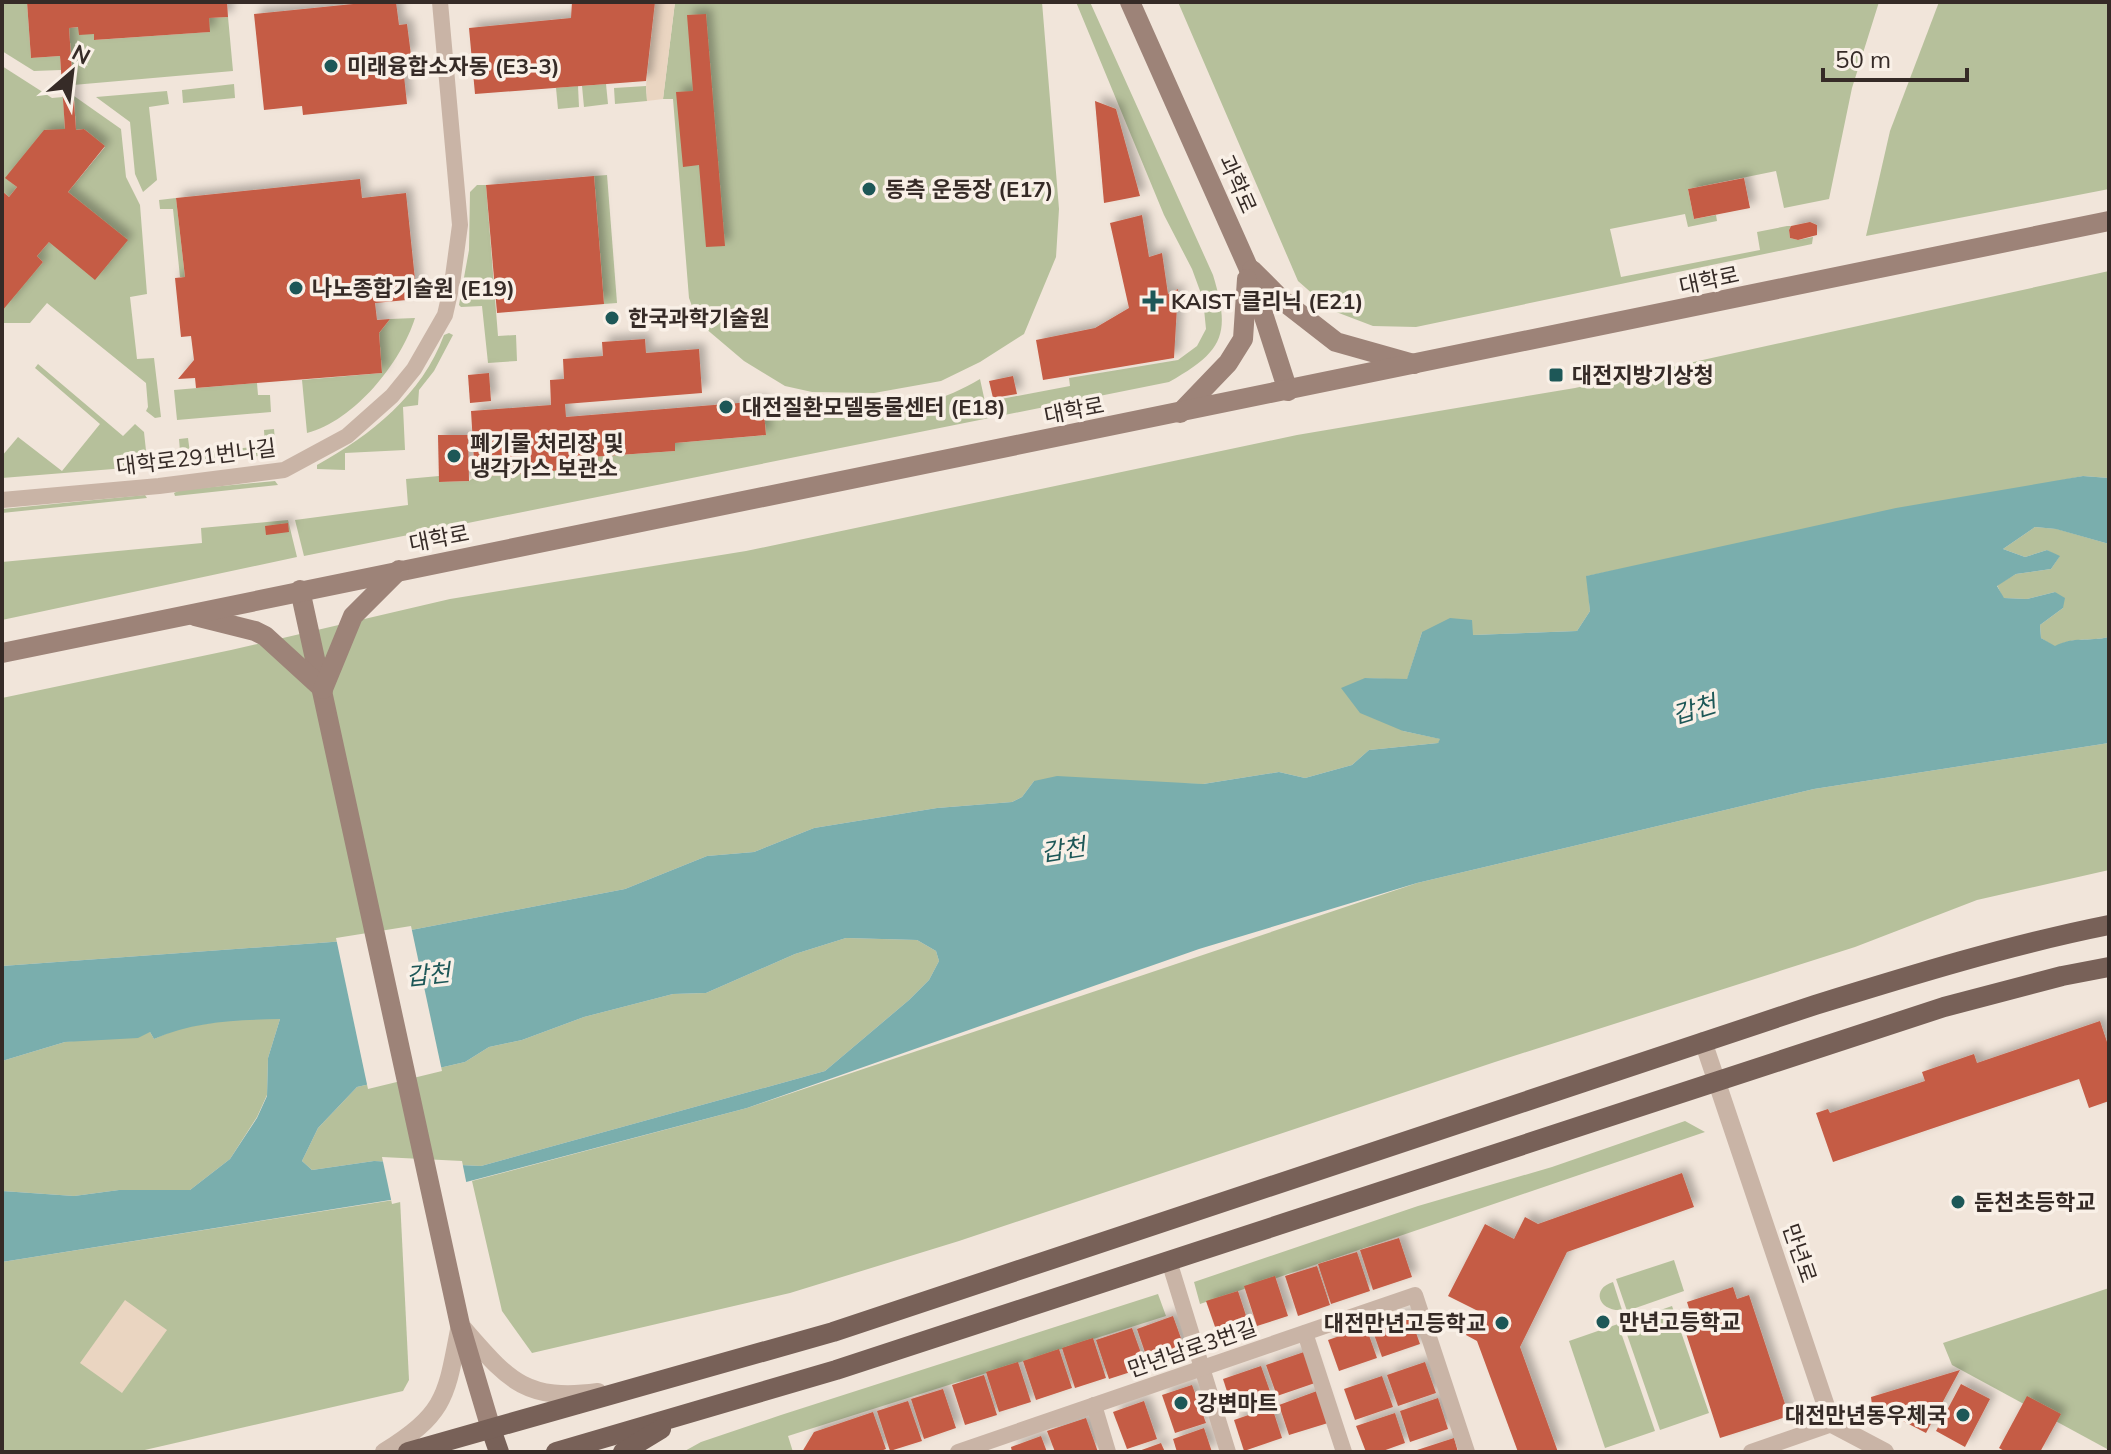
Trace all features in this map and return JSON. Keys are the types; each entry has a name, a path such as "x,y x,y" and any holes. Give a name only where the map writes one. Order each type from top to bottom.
{"main road":[{"name":"과학로","path":"1130,2 1248,267 1288,391"},
{"name":"대학로","path":"2,653 2109,221"},
{"path":"1248,267 1282,300 1336,342 1418,365"},
{"path":"1180,413 1228,363 1243,339 1248,267"},
{"path":"323,689 353,616 400,570"},
{"path":"300,590 460,1325 499,1452"},
{"path":"186,614 255,631 272,641 323,689"},
{"path":"408,1452 833,1332 1703,1041 1927,970 2049,937 2109,925"},
{"path":"556,1452 836,1370 1944,1007 2109,967"},
{"path":"623,1452 687,1414"}],"street":[{"name":"대학로291번나길","path":"2,500 159,486 284,470 347,436 392,396 414,369 445,315 460,225 440,2"},
{"name":"만년로","path":"1703,1041 1832,1424"},
{"path":"1169,1261 1228,1452"},
{"name":"만년남로3번길","path":"958,1452 988,1447 1094,1405 1415,1295 1467,1452"},
{"path":"460,1325 504,1375 529,1389 553,1394 583,1394 639,1387"},
{"path":"384,1452 414,1433 440,1404 448,1384 460,1325"},
{"path":"1305,1333 1344,1452"},
{"path":"1094,1405 1108,1452"},
{"path":"1751,1452 1832,1424 1885,1452"}],"green space":[{"path":"2,2 27,2 31,58 60,56 61,70 34,71 2,51"},
{"name":"동측 운동장 (E17)","path":"675,2 1042,2 1059,209 1056,257 1024,334 980,362 941,381 874,393 812,392 785,386 744,361 698,322 689,298 673,99 663,99"},
{"path":"1076,2 1090,2 1213,275 1221,312 1218,339 1212,350 1187,371 1169,382 304,556 295,520 408,505 406,479 439,476 440,482 469,481 475,477 577,469 577,458 675,451 675,443 766,435 763,401 850,411 884,411 934,400 980,379 985,402 1070,386 1069,378 1178,360 1197,346 1206,329 1203,299 1192,269 1164,215"},
{"path":"1178,2 1879,2 1852,88 1829,199 1784,208 1776,171 1688,189 1694,219 1716,215 1717,221 1688,227 1685,214 1610,229 1621,277 1760,250 1757,232 1787,226 1791,226 1790,238 1813,237 1812,244 1416,327 1373,326 1331,310 1298,281"},
{"path":"1939,2 2109,2 2109,189 1866,236 1890,131"},
{"path":"228,17 233,71 73,85 69,28 78,27 94,34 95,40 209,32 209,18"},
{"path":"2,66 52,98 63,97 65,129 6,178 17,187 9,197 2,191"},
{"path":"234,84 235,98 183,103 182,90"},
{"path":"606,84 608,104 584,107 582,86"},
{"path":"578,86 579,107 558,109 556,88"},
{"path":"646,86 647,101 615,104 614,88"},
{"path":"167,91 169,104 149,107 157,180 143,192 135,174 130,122 96,97"},
{"path":"74,96 121,129 126,177 140,205 147,294 130,297 137,359 154,358 161,417 155,418 146,411 146,383 47,303 30,323 2,323 2,309 43,262 37,256 49,242 127,241 68,192 105,147 84,129 76,130"},
{"path":"607,175 617,303 604,304 594,176"},
{"path":"477,185 486,185 498,336 516,335 517,361 488,363 482,306 459,305 469,250 470,192"},
{"path":"176,198 185,277 180,277 173,209 160,209 159,200"},
{"path":"2109,271 2109,478 2083,476 1587,576 1590,611 1577,631 1473,635 1422,632 1407,680 1365,678 1403,731 1441,739 1438,743 1369,750 1352,765 1305,778 1279,772 1203,784 1034,781 1022,797 1012,802 937,808 814,828 754,852 707,856 625,889 359,940 2,966 2,698 231,650 450,599 746,551 1297,435 1575,388"},
{"path":"415,318 399,353 373,388 342,416 307,433 302,380 382,373 379,333 390,319"},
{"path":"444,335 453,335 434,371 419,390 418,405 403,407 405,450 345,453 345,470 317,469 317,465 375,427 408,395 434,357"},
{"path":"38,364 123,436 135,424 144,432 147,460 138,467 2,478 2,456 18,437 62,471 100,424 35,368"},
{"path":"257,383 258,395 270,395 271,412 177,420 174,390"},
{"path":"274,429 276,452 181,464 179,439 188,438 190,453 265,446 264,430"},
{"path":"275,481 278,485 175,496 174,493 180,490"},
{"path":"145,495 147,498 2,513 2,509"},
{"path":"288,520 297,557 2,620 2,562 202,543 201,528"},
{"path":"2035,527 2057,529 2109,544 2109,637 2068,642 2055,647 2041,638 2040,625 2063,608 2055,592 2027,599 2003,598 1997,585 2016,574 2051,569 2059,557 2047,550 2025,557 2003,549"},
{"path":"2109,743 2109,870 1977,900 1855,947 1495,1062 959,1241 790,1293 532,1353 502,1311 472,1181 747,1108 1417,883 1814,789"},
{"path":"846,938 917,940 936,951 939,961 929,980 909,1000 825,1071 481,1166 374,1161 312,1170 302,1161 318,1128 357,1087 465,1062 489,1047 522,1040 584,1017 673,994 706,993 795,954"},
{"path":"235,1019 280,1019 268,1058 267,1095 230,1159 190,1190 119,1190 74,1196 2,1191 2,1061 65,1042 150,1032 154,1039 179,1028"},
{"path":"1685,1121 1705,1132 1200,1304 1194,1282 1418,1206 1552,1167"},
{"path":"400,1199 409,1380 403,1391 136,1452 2,1452 2,1262"},
{"path":"1674,1260 1684,1291 1627,1311 1616,1279"},
{"path":"1613,1282 1622,1310 1608,1307 1600,1299 1601,1290"},
{"path":"2109,1288 2109,1450 1952,1365 1943,1343"},
{"path":"1158,1294 1166,1316 788,1436 793,1452 683,1452 701,1442 781,1415"},
{"path":"1672,1306 1709,1413 1660,1430 1623,1323"},
{"path":"1618,1324 1655,1431 1605,1448 1569,1341"}],"shaded area":[{"path":"655,2 675,2 663,99 647,101 646,86"},
{"path":"125,1300 167,1330 122,1393 80,1363"}],"water":[{"name":"갑천","path":"2083,476 2109,478 2109,544 2056,529 2035,527 2003,549 2025,557 2047,550 2060,556 2051,569 2016,574 1997,586 2004,598 2027,599 2055,592 2065,598 2063,608 2040,625 2041,638 2055,646 2068,641 2109,637 2109,743 1814,789 1417,883 1199,949 747,1108 409,1197 2,1262 2,1191 74,1196 119,1190 190,1190 230,1159 257,1118 267,1096 268,1058 280,1019 200,1025 154,1039 150,1032 138,1038 65,1042 2,1061 2,966 359,940 625,889 707,856 754,852 814,828 937,808 1012,802 1022,797 1034,781 1057,776 1203,784 1279,772 1305,778 1352,765 1369,750 1438,743 1440,739 1403,731 1360,713 1341,688 1365,678 1407,679 1422,632 1450,618 1472,620 1473,635 1577,631 1590,611 1586,576 1896,508","holes":["846,938 917,940 936,951 939,961 929,980 825,1071 481,1166 374,1161 312,1170 302,1161 318,1128 357,1087 465,1062 489,1047 522,1040 584,1017 673,994 706,993 795,954"]}],"pier":[{"path":"411,926 442,1071 368,1089 336,938"},
{"path":"382,1157 462,1161 467,1186 392,1204"}],"building":[{"path":"27,2 227,2 228,17 209,18 210,32 94,40 94,34 79,35 78,27 69,28 76,130 84,129 105,146 68,192 128,240 95,280 49,242 37,256 43,262 2,311 2,191 9,197 17,187 5,178 44,130 65,129 60,56 31,58"},
{"name":"미래융합소자동 (E3-3)","path":"396,2 399,25 407,24 411,55 402,57 407,104 303,115 302,106 264,110 254,14"},
{"path":"572,2 655,2 646,81 475,94 469,28 571,18"},
{"path":"706,14 725,246 706,247 699,165 683,167 676,92 693,91 687,15"},
{"path":"1095,101 1116,109 1140,196 1104,203"},
{"path":"594,176 604,304 497,313 486,185"},
{"path":"1744,178 1750,208 1694,219 1688,189"},
{"name":"나노종합기술원 (E19)","path":"360,179 362,198 406,193 417,299 375,303 377,320 390,319 379,333 382,373 196,388 195,378 178,379 194,360 191,336 181,337 175,278 185,277 176,198"},
{"name":"KAIST 클리닉 (E21)","path":"1142,215 1149,257 1162,253 1168,294 1178,289 1174,358 1043,380 1036,340 1095,328 1129,308 1110,223"},
{"path":"1810,222 1817,225 1817,235 1798,240 1790,238 1791,226"},
{"name":"대전질환모델동물센터 (E18)","path":"645,339 646,353 699,349 702,393 565,404 566,417 763,401 766,435 675,443 675,451 577,458 577,469 475,477 471,411 551,405 550,380 564,379 563,359 603,356 602,342"},
{"path":"489,373 491,401 470,403 468,375"},
{"path":"1013,376 1017,394 993,398 989,381"},
{"name":"폐기물 처리장 및 냉각가스 보관소","path":"438,435 468,435 469,481 439,482"},
{"path":"288,523 289,532 266,535 265,526"},
{"path":"2100,1021 2109,1048 2109,1101 2089,1108 2079,1079 1833,1162 1816,1113 1828,1109 1830,1113 1925,1081 1922,1072 1974,1054 1977,1063"},
{"name":"대전만년고등학교","path":"1682,1173 1694,1207 1567,1252 1520,1347 1558,1452 1518,1452 1477,1341 1466,1335 1478,1311 1448,1296 1485,1224 1514,1239 1525,1217 1538,1224"},
{"path":"1399,1238 1412,1277 1373,1290 1360,1250"},
{"path":"1357,1252 1370,1291 1331,1304 1318,1264"},
{"path":"1317,1266 1330,1305 1298,1316 1285,1276"},
{"path":"1275,1276 1288,1316 1257,1326 1244,1286"},
{"path":"1733,1287 1737,1299 1749,1295 1789,1416 1720,1438 1681,1318 1691,1315 1687,1302"},
{"path":"1238,1291 1251,1331 1220,1341 1206,1301"},
{"path":"1409,1313 1420,1344 1382,1357 1371,1326"},
{"path":"1173,1316 1187,1355 1150,1367 1137,1329"},
{"path":"1366,1327 1377,1358 1339,1371 1328,1340"},
{"path":"1132,1328 1146,1367 1109,1379 1096,1340"},
{"path":"1093,1338 1106,1378 1075,1388 1062,1348"},
{"path":"1059,1349 1072,1388 1036,1400 1023,1361"},
{"path":"1304,1352 1315,1383 1277,1396 1266,1365"},
{"path":"1018,1362 1031,1402 999,1412 986,1372"},
{"path":"1425,1362 1436,1393 1398,1406 1387,1375"},
{"path":"1261,1366 1272,1397 1233,1410 1223,1379"},
{"path":"1960,1370 1926,1433 1872,1405 1871,1397"},
{"path":"984,1375 997,1415 965,1425 952,1385"},
{"path":"1382,1376 1393,1407 1355,1420 1344,1389"},
{"name":"대전만년동우체국","path":"1961,1384 1990,1399 1965,1447 1936,1431"},
{"path":"1192,1385 1206,1423 1175,1433 1162,1395"},
{"path":"943,1389 956,1428 924,1439 911,1399"},
{"path":"1317,1391 1328,1423 1289,1435 1279,1405"},
{"path":"2027,1396 2061,1414 2040,1452 2006,1452 1999,1448"},
{"path":"1438,1398 1448,1429 1410,1442 1400,1411"},
{"path":"908,1401 922,1441 890,1451 877,1411"},
{"path":"1144,1401 1157,1439 1127,1449 1113,1412"},
{"path":"1272,1407 1282,1438 1244,1451 1234,1420"},
{"path":"873,1412 886,1449 878,1452 802,1452 814,1432"},
{"path":"1395,1413 1405,1443 1380,1452 1366,1452 1356,1426"},
{"path":"1086,1418 1098,1452 1055,1452 1047,1431"},
{"path":"1204,1428 1212,1452 1177,1452 1173,1439"},
{"path":"1041,1436 1047,1452 1012,1452 1011,1447"},
{"path":"1454,1438 1458,1452 1414,1452 1414,1451"},
{"path":"1161,1443 1165,1452 1136,1452"}],"place":[{"name":"미래융합소자동 (E3-3)","path":"331,66"},
{"name":"동측 운동장 (E17)","path":"869,189"},
{"name":"나노종합기술원 (E19)","path":"296,288"},
{"name":"KAIST 클리닉 (E21)","path":"1153,301"},
{"name":"한국과학기술원","path":"612,318"},
{"name":"대전지방기상청","path":"1556,375"},
{"name":"대전질환모델동물센터 (E18)","path":"726,407"},
{"name":"폐기물 처리장 및 냉각가스 보관소","path":"454,456"},
{"name":"둔천초등학교","path":"1958,1202"},
{"name":"만년고등학교","path":"1603,1322"},
{"name":"대전만년고등학교","path":"1502,1323"},
{"name":"강변마트","path":"1181,1403"},
{"name":"대전만년동우체국","path":"1963,1415"}]}
